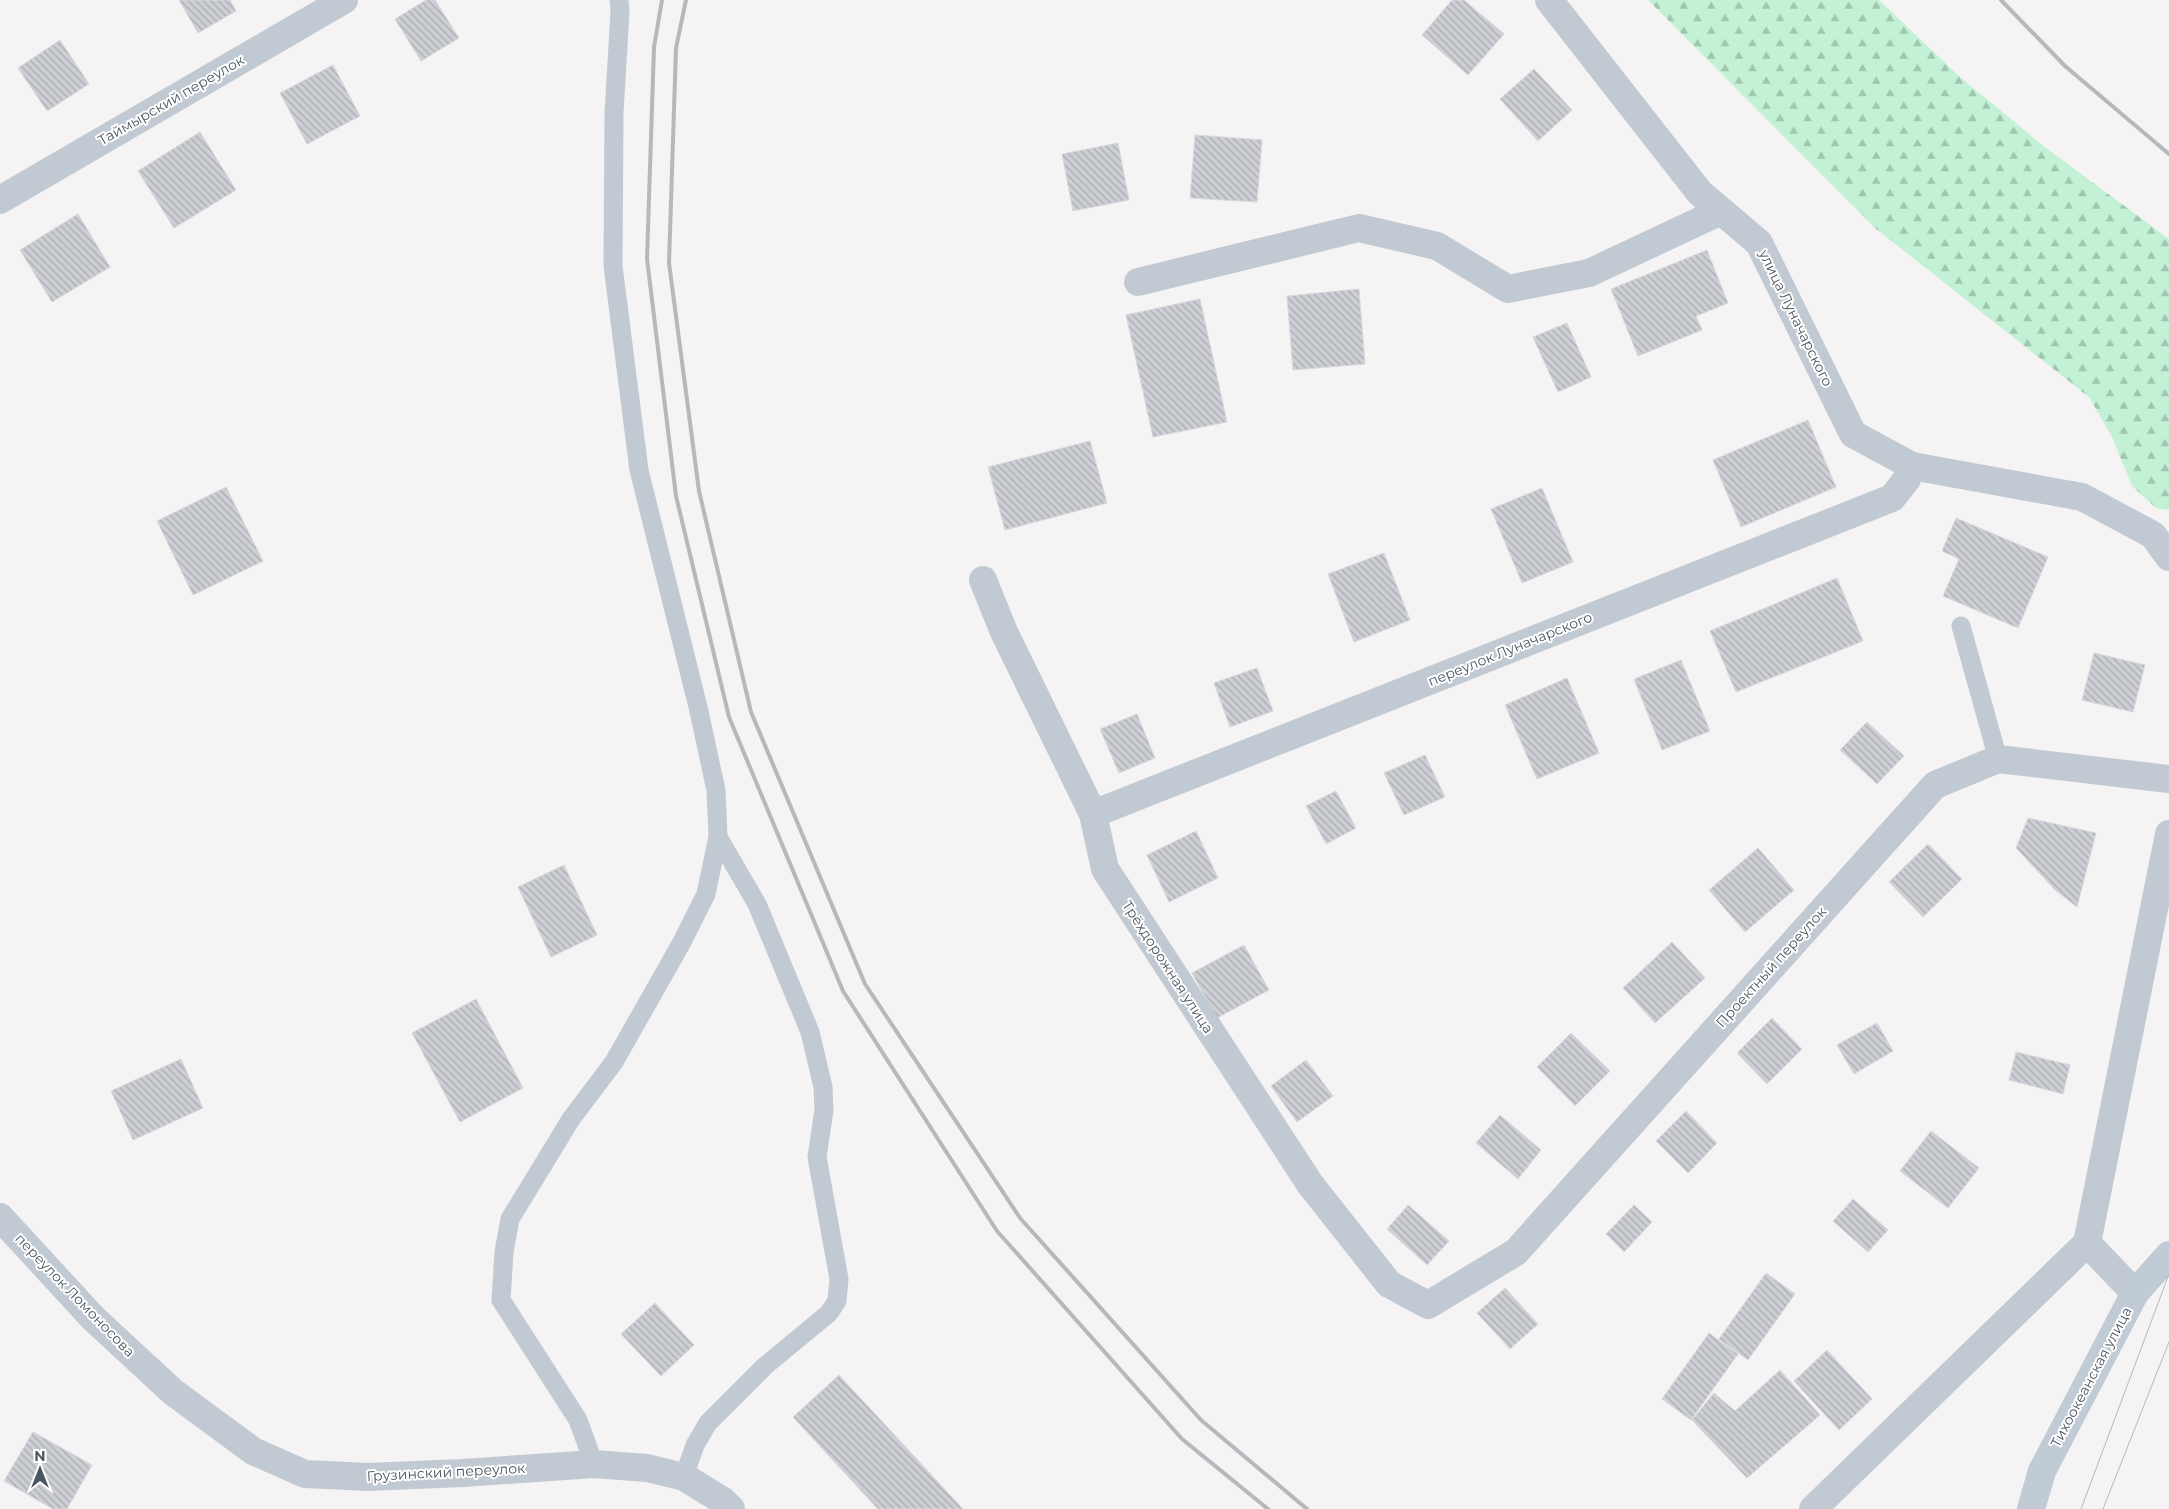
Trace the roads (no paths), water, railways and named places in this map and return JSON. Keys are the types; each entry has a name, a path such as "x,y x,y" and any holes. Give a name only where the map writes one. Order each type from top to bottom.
{"main road":[{"name":"Тихоокеанская улица","path":"2030,1509 2042,1471 2136,1292 2169,1255"}],"street":[{"name":"Таймырский переулок","path":"0,200 344,0"},
{"name":"улица Луначарского","path":"1549,0 1700,193 1759,242 1853,434 1912,466 2082,497 2153,535 2169,557"},
{"path":"1138,282 1359,228 1438,246 1508,289 1589,272 1721,211"},
{"name":"переулок Луначарского","path":"1093,814 1892,498 1907,479 1912,466"},
{"name":"Трёхдорожная улица","path":"983,580 1004,632 1093,814 1105,869 1310,1184 1389,1284 1428,1305"},
{"name":"Проектный переулок","path":"1428,1305 1516,1252 1935,785 1998,759 2169,779"},
{"path":"1813,1509 2087,1243 2169,838"},
{"name":"переулок Ломоносова","path":"0,1217 93,1318 173,1392"},
{"path":"2087,1243 2136,1292"},
{"name":"Грузинский переулок","path":"173,1392 253,1451 305,1474 368,1477 594,1464 647,1468 684,1477 723,1501 732,1509"}],"lane":[{"path":"594,1464 578,1420 501,1300 504,1252 510,1219 571,1119 614,1062 682,942 706,894 718,837 716,790 698,707 639,470 613,266 614,113 620,12 619,0"},
{"path":"1961,626 1998,759"},
{"path":"684,1477 695,1445 708,1423 765,1366 829,1314 837,1301 839,1279 817,1157 824,1110 823,1087 810,1032 757,904 718,837"}],"tram line":[{"path":"2081,1509 2169,1274"},
{"path":"2103,1509 2169,1342"}],"railway":[{"path":"662,0 654,47 647,259 676,496 729,717 843,991 997,1231 1182,1439 1268,1509"},
{"path":"686,0 676,48 669,263 699,491 751,712 865,984 1020,1218 1201,1420 1307,1509"},
{"path":"2001,0 2065,66 2169,154"}]}
